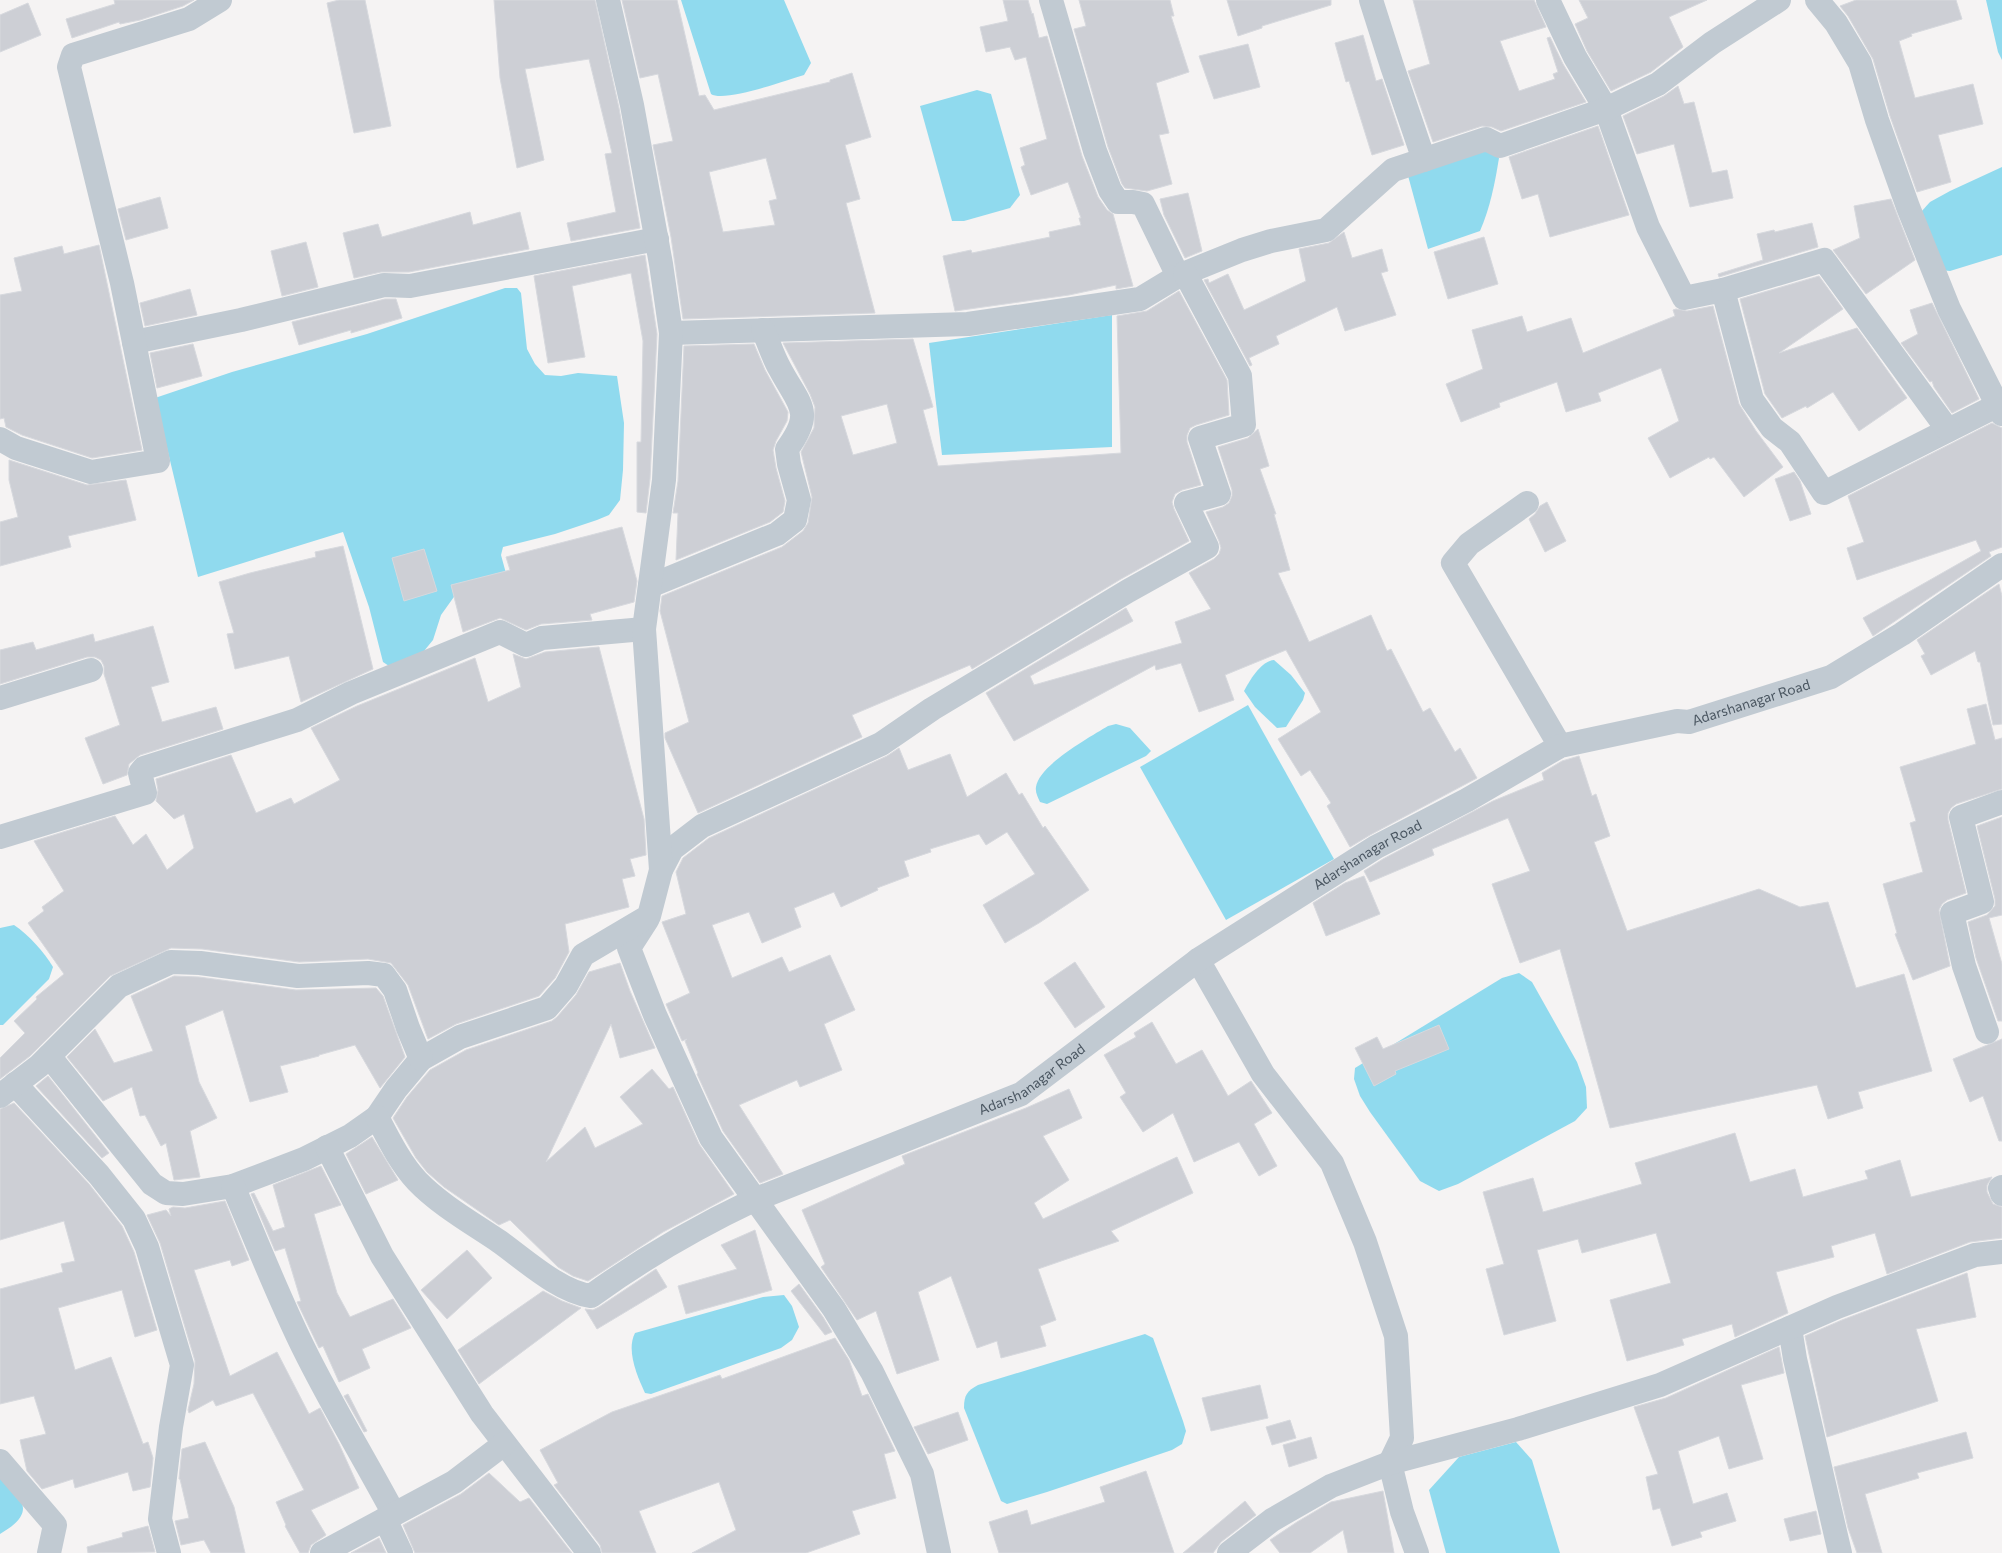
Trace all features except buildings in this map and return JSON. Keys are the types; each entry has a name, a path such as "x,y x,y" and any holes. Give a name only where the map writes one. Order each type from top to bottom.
{"street":[{"path":"0,439 16,448 91,472 158,461 134,342 70,67 73,55 189,19 220,0"},
{"path":"608,0 632,105 657,239 670,333 664,480 644,629 661,870"},
{"path":"939,1553 922,1474 872,1372 834,1309 711,1138 655,1015 629,948 649,916 661,870 672,849 702,826 880,744 932,709 1120,596 1207,547 1186,503 1219,494 1200,438 1244,424 1240,376 1143,204 1118,202 1110,190 1095,151 1051,0"},
{"path":"1372,0 1424,160"},
{"path":"1548,0 1575,57 1606,109 1648,227 1684,298 1723,290 1824,260 1948,430"},
{"path":"670,333 968,324 1140,298 1182,275 1242,250 1271,241 1326,230 1393,170 1486,139 1500,146 1606,109 1658,84 1712,43 1779,0"},
{"path":"1723,290 1752,400 1772,428 1790,442 1824,493 1948,430 2000,409 1949,309 1908,207 1877,120 1860,63 1836,23 1817,0"},
{"path":"134,342 241,320 384,285 410,286 657,239"},
{"path":"650,586 777,534 795,520 798,500 787,449 800,432 803,411 780,368 763,330"},
{"path":"1527,503 1469,544 1453,563 1560,746"},
{"name":"Adarshanagar Road","path":"377,1116 387,1136 417,1181 439,1200 548,1277 572,1291 590,1296 628,1269 723,1215 754,1200 1021,1094 1198,960 1376,847 1467,800 1560,746 1677,721 1689,722 1832,677 1902,634 2002,565"},
{"path":"0,837 145,793 140,773 144,768 297,720 351,693 500,632 526,645 542,638 644,629"},
{"path":"0,698 91,670"},
{"path":"1987,1032 1964,966 1952,913 1982,902 1961,816 2002,802"},
{"path":"49,1056 152,1184 166,1193 183,1194 233,1186 304,1159 350,1136 377,1116 421,1059 460,1037 547,1008 566,986 583,955 649,916"},
{"path":"1198,960 1263,1074 1332,1163 1365,1242 1396,1336 1402,1438 1390,1463 1402,1512 1417,1553"},
{"path":"169,1553 160,1519 171,1427 182,1366 146,1247 134,1219 99,1175 7,1090 49,1056 119,986 171,962 200,963 298,976 368,973 384,975 395,990 421,1059"},
{"path":"327,1147 382,1256 482,1414 588,1553"},
{"path":"233,1186 273,1285 390,1516 401,1553"},
{"path":"2002,1186 2000,1188 2002,1194"},
{"path":"1229,1553 1272,1520 1331,1486 1390,1463 1518,1429 1660,1385 1837,1307 1975,1255 2002,1252"},
{"path":"1790,1328 1795,1359 1840,1553"},
{"path":"322,1553 454,1482 504,1444"},
{"path":"0,1462 56,1525 49,1553"}],"water":[{"path":"681,0 784,0 811,63 804,75 771,86 729,96 711,94"},
{"path":"1986,0 2002,0 2002,60 1998,52"},
{"path":"977,90 991,94 1020,195 1010,208 964,221 952,221 920,106"},
{"path":"1484,144 1499,158 1492,195 1480,231 1428,249 1407,172"},
{"path":"2002,167 2002,255 1950,271 1940,270 1921,212 1930,202"},
{"path":"505,288 517,288 521,293 527,349 535,364 545,375 561,376 578,373 617,376 624,423 623,470 620,500 609,515 555,534 503,547 501,555 507,577 456,594 441,615 433,640 424,651 389,666 383,662 369,607 343,532 198,577 155,398 232,372 367,334"},
{"path":"1112,315 1112,447 942,455 929,343"},
{"path":"1274,660 1291,675 1305,693 1303,700 1286,727 1277,728 1255,707 1244,691 1260,667"},
{"path":"1248,705 1334,859 1226,920 1140,767"},
{"path":"1116,724 1130,728 1151,751 1146,756 1047,804 1040,802 1036,793 1036,787 1046,770 1078,744 1108,726"},
{"path":"14,925 36,944 53,967 49,979 3,1025 0,1025 0,928"},
{"path":"1519,973 1532,982 1577,1062 1586,1087 1587,1108 1575,1121 1458,1184 1439,1191 1420,1181 1370,1112 1360,1096 1354,1079 1355,1068 1502,978"},
{"path":"784,1295 792,1306 799,1327 792,1340 781,1348 651,1394 645,1393 632,1355 635,1333 763,1297"},
{"path":"1145,1334 1153,1338 1183,1421 1186,1431 1182,1444 1172,1450 1047,1492 1007,1504 1001,1501 964,1408 969,1391 978,1385"},
{"path":"1516,1442 1532,1460 1560,1553 1446,1553 1429,1490 1459,1457"},
{"path":"0,1472 20,1497 23,1511 12,1526 0,1534"}]}
